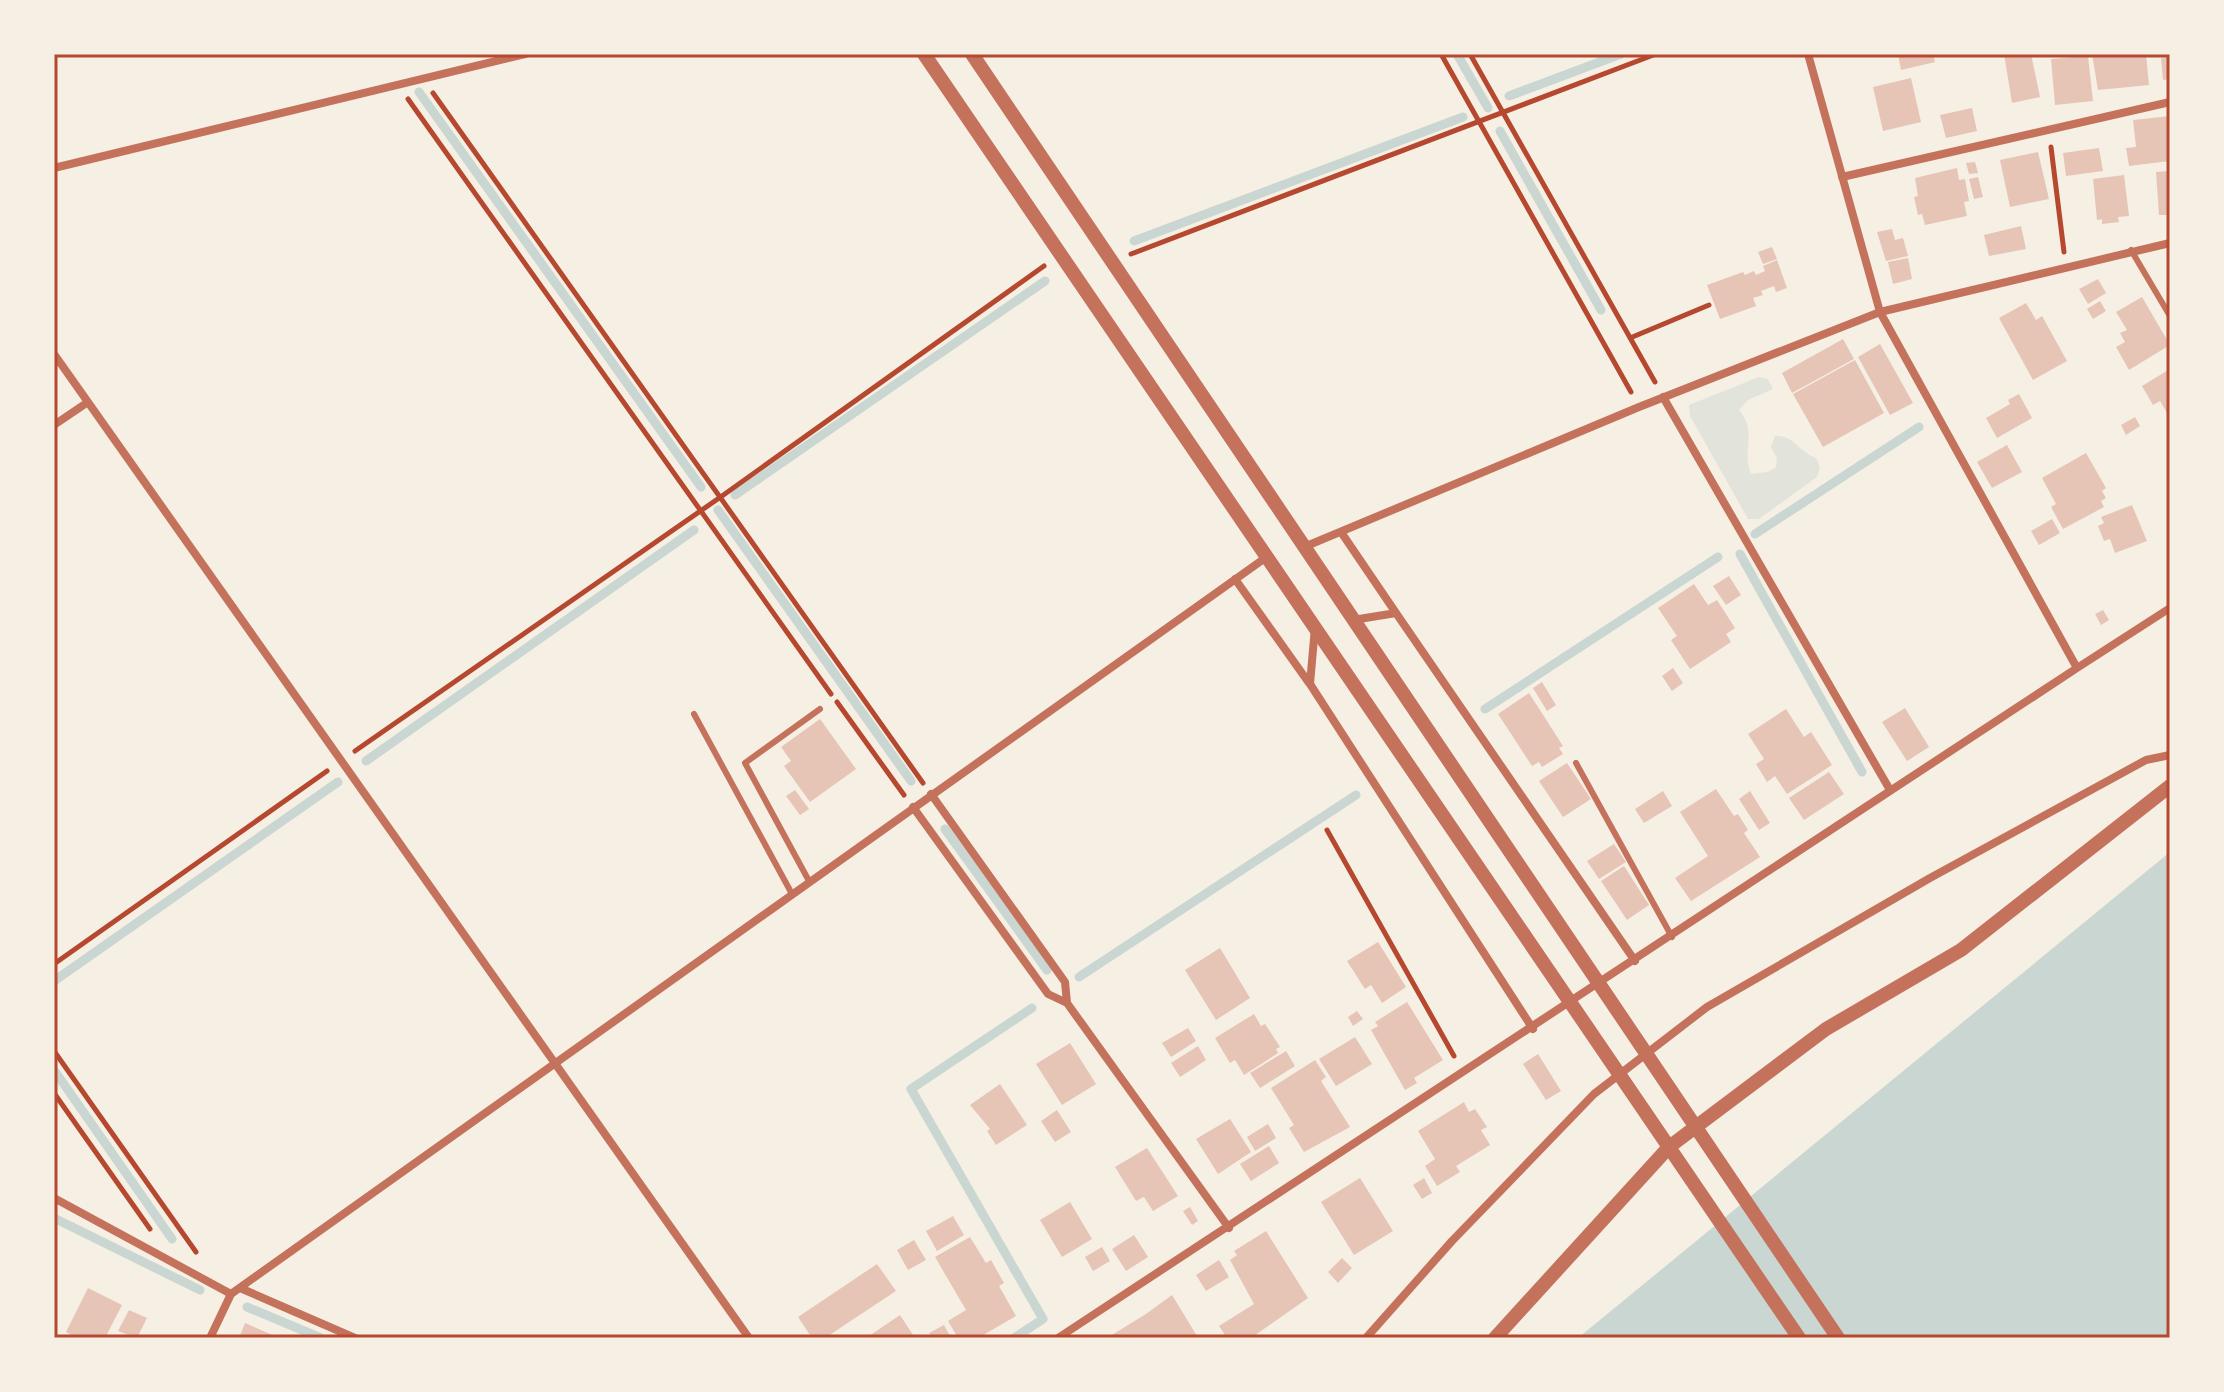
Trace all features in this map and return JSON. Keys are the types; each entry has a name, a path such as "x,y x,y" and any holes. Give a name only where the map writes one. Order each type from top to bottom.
{"street":[{"path":"54,168 525,54"},
{"path":"924,54 1316,626 1655,1131 1685,1167 1799,1338"},
{"path":"972,54 1838,1338"},
{"path":"1808,54 1880,312 2077,668"},
{"path":"1842,177 2170,102"},
{"path":"1304,547 1663,397 1880,312 2170,243"},
{"path":"54,354 749,1338"},
{"path":"1663,397 1890,790"},
{"path":"54,425 88,402"},
{"path":"1341,532 1635,961"},
{"path":"54,1198 227,1291 240,1288 1268,556"},
{"path":"1235,579 1310,684 1533,1029"},
{"path":"1058,1338 2170,608"},
{"path":"1353,620 1396,613"},
{"path":"1310,684 1316,626"},
{"path":"1366,1338 1452,1241 1594,1094 1707,1007 1930,878 2146,760 2170,755"},
{"path":"1495,1338 1669,1147 1826,1029 1961,950 2170,786"},
{"path":"931,794 1065,982 1067,1003"},
{"path":"913,807 1048,994 1067,1003 1229,1228"},
{"path":"240,1288 355,1338"},
{"path":"210,1338 227,1291"}],"lane":[{"path":"2131,250 2170,316"},
{"path":"809,881 745,763 820,709"},
{"path":"694,714 792,894"},
{"path":"1576,763 1672,937"}],"path":[{"path":"1441,54 1639,407"},
{"path":"1470,54 1663,397"},
{"path":"1112,261 1656,54"},
{"path":"423,79 931,794"},
{"path":"399,85 699,512 913,807"},
{"path":"2048,130 2066,266"},
{"path":"54,964 722,496 1061,254"},
{"path":"1630,338 1709,305"},
{"path":"1327,830 1464,1074"},
{"path":"54,1051 227,1291"},
{"path":"54,1093 173,1262"}],"shaded area":[{"path":"1759,377 1768,379 1773,389 1748,400 1739,410 1745,418 1749,434 1748,466 1751,474 1768,472 1776,467 1777,458 1771,447 1775,436 1792,441 1816,458 1820,467 1817,477 1759,519 1748,519 1690,416 1689,405"},
{"path":"2170,852 2170,1338 1578,1338"}],"building":[{"path":"1898,54 1933,54 1935,62 1901,70"},
{"path":"2004,54 2031,54 2040,97 2012,103"},
{"path":"2092,54 2146,54 2149,85 2098,90"},
{"path":"2088,56 2093,101 2055,105 2051,59"},
{"path":"2161,58 2170,58 2170,79 2163,80"},
{"path":"1911,78 1921,122 1883,131 1873,87"},
{"path":"1972,108 1977,131 1946,138 1940,115"},
{"path":"2170,116 2170,161 2129,166 2126,148 2136,147 2133,120"},
{"path":"2099,148 2103,171 2066,176 2063,153"},
{"path":"2038,152 2049,199 2010,207 2000,160"},
{"path":"1975,162 1978,173 1969,174 1966,163"},
{"path":"1957,168 1959,180 1965,179 1969,201 1964,202 1967,216 1925,225 1922,214 1918,215 1914,197 1918,196 1915,178"},
{"path":"2170,171 2170,215 2159,215 2156,172"},
{"path":"2124,175 2129,216 2118,217 2119,222 2102,224 2102,219 2097,220 2093,179"},
{"path":"1978,177 1983,197 1974,199 1969,179"},
{"path":"2021,226 2026,249 1989,256 1984,235"},
{"path":"1892,229 1895,240 1903,238 1908,256 1886,261 1877,232"},
{"path":"1772,247 1777,259 1763,264 1758,252"},
{"path":"1908,258 1912,279 1893,284 1888,262"},
{"path":"1777,260 1787,288 1776,292 1774,286 1761,291 1763,295 1753,298 1756,306 1720,319 1707,285 1743,272 1745,275 1754,271 1756,275 1765,271 1763,266"},
{"path":"2098,279 2106,293 2088,304 2079,289"},
{"path":"2142,297 2170,345 2129,370 2116,347 2125,342 2120,333 2127,330 2116,312"},
{"path":"2100,301 2106,311 2093,319 2087,309"},
{"path":"2026,303 2036,320 2042,316 2067,361 2033,380 1999,318"},
{"path":"1843,339 1854,359 1792,393 1782,373"},
{"path":"1880,344 1913,403 1890,415 1858,357"},
{"path":"1855,360 1884,413 1823,447 1793,394"},
{"path":"2170,369 2170,418 2160,401 2153,405 2142,386"},
{"path":"2019,394 2032,418 1997,438 1986,418 2010,404 2008,400"},
{"path":"2135,417 2140,426 2126,435 2121,425"},
{"path":"2007,445 2022,472 1992,488 1977,462"},
{"path":"2086,453 2106,488 2102,491 2106,498 2101,501 2104,507 2063,529 2051,507 2056,504 2042,478"},
{"path":"2132,505 2147,541 2115,553 2110,539 2104,541 2098,526 2104,523 2101,517"},
{"path":"2052,519 2060,533 2039,545 2031,531"},
{"path":"1729,576 1741,595 1726,605 1713,586"},
{"path":"1694,584 1708,605 1717,600 1735,628 1726,634 1731,642 1690,669 1671,640 1677,636 1658,608"},
{"path":"2103,610 2109,620 2101,625 2095,614"},
{"path":"1673,668 1683,683 1672,691 1662,676"},
{"path":"1542,682 1556,705 1547,711 1533,688"},
{"path":"1529,693 1563,746 1559,748 1563,754 1542,767 1539,762 1532,766 1498,714"},
{"path":"1905,708 1929,747 1907,761 1882,722"},
{"path":"1786,709 1804,737 1811,732 1832,765 1787,794 1775,776 1767,782 1756,764 1764,759 1748,734"},
{"path":"820,719 856,769 810,802 784,766 791,761 781,747"},
{"path":"1567,763 1591,799 1563,817 1539,781"},
{"path":"1829,772 1844,794 1804,820 1789,798"},
{"path":"1716,789 1734,816 1738,814 1748,830 1744,833 1760,857 1691,901 1675,878 1708,856 1680,812"},
{"path":"795,790 809,809 800,815 786,796"},
{"path":"1663,791 1672,806 1644,823 1635,809"},
{"path":"1750,791 1770,823 1759,830 1739,799"},
{"path":"1614,844 1626,862 1599,879 1587,861"},
{"path":"1624,866 1649,905 1627,920 1601,881"},
{"path":"1378,942 1406,987 1382,1003 1371,985 1365,989 1347,961"},
{"path":"1220,948 1250,998 1216,1020 1185,970"},
{"path":"1407,1002 1443,1060 1414,1078 1417,1083 1405,1090 1371,1030 1378,1026 1375,1022"},
{"path":"1357,1011 1363,1019 1353,1026 1348,1017"},
{"path":"1254,1014 1261,1026 1265,1024 1280,1047 1276,1049 1278,1053 1244,1075 1235,1060 1230,1063 1215,1038"},
{"path":"1188,1028 1196,1041 1171,1057 1162,1043"},
{"path":"1355,1037 1372,1064 1336,1086 1319,1059"},
{"path":"1070,1043 1096,1084 1062,1105 1036,1064"},
{"path":"1198,1046 1206,1060 1180,1077 1171,1063"},
{"path":"1286,1051 1295,1066 1260,1088 1250,1073"},
{"path":"1538,1054 1561,1091 1546,1100 1523,1064"},
{"path":"1315,1060 1326,1077 1321,1081 1350,1127 1304,1152 1289,1128 1294,1125 1271,1088"},
{"path":"1000,1084 1027,1125 996,1145 987,1131 990,1129 970,1105"},
{"path":"1464,1102 1469,1112 1475,1109 1487,1127 1481,1130 1490,1145 1456,1166 1460,1172 1437,1186 1425,1166 1435,1159 1418,1131"},
{"path":"1057,1110 1071,1132 1055,1142 1041,1121"},
{"path":"1230,1119 1251,1152 1218,1174 1196,1139"},
{"path":"1268,1124 1276,1138 1255,1151 1247,1137"},
{"path":"1269,1146 1279,1163 1251,1181 1240,1164"},
{"path":"1147,1148 1178,1196 1153,1211 1144,1197 1136,1201 1115,1167"},
{"path":"1360,1178 1393,1231 1354,1255 1321,1202"},
{"path":"1424,1178 1432,1193 1422,1199 1413,1185"},
{"path":"1070,1202 1092,1239 1062,1257 1040,1220"},
{"path":"1190,1207 1198,1221 1192,1225 1183,1211"},
{"path":"953,1216 964,1235 937,1251 926,1231"},
{"path":"1266,1231 1308,1298 1251,1338 1227,1338 1219,1326 1254,1304 1230,1260 1237,1255 1234,1251"},
{"path":"1134,1235 1148,1257 1126,1271 1112,1249"},
{"path":"970,1237 986,1263 991,1260 1004,1283 999,1286 1016,1316 978,1338 958,1338 948,1321 966,1310 935,1257"},
{"path":"914,1240 926,1260 908,1270 897,1250"},
{"path":"1102,1247 1110,1261 1093,1271 1085,1257"},
{"path":"1342,1258 1352,1268 1338,1283 1328,1272"},
{"path":"1219,1260 1229,1277 1206,1291 1196,1275"},
{"path":"877,1264 896,1291 825,1338 812,1338 798,1317"},
{"path":"88,1288 122,1305 105,1338 77,1338 66,1332"},
{"path":"1172,1295 1197,1336 1107,1338 1146,1314"},
{"path":"129,1310 147,1318 137,1338 118,1331"},
{"path":"900,1315 915,1338 866,1338"},
{"path":"245,1323 279,1338 239,1338"},
{"path":"944,1325 951,1338 932,1338 929,1333"}],"waterway":[{"path":"1457,54 1488,108"},
{"path":"1509,96 1621,54"},
{"path":"419,92 701,487"},
{"path":"1134,241 1463,117"},
{"path":"1500,131 1601,310"},
{"path":"735,495 1045,281"},
{"path":"1755,534 1919,427"},
{"path":"718,510 911,781"},
{"path":"366,761 694,530"},
{"path":"1740,554 1862,772"},
{"path":"1485,709 1718,557"},
{"path":"54,981 338,782"},
{"path":"1079,977 1356,795"},
{"path":"945,829 1047,970"},
{"path":"1014,1338 1043,1319 911,1089 1032,1008"},
{"path":"54,1070 172,1239"},
{"path":"54,1218 200,1290"},
{"path":"247,1307 321,1338"}]}
